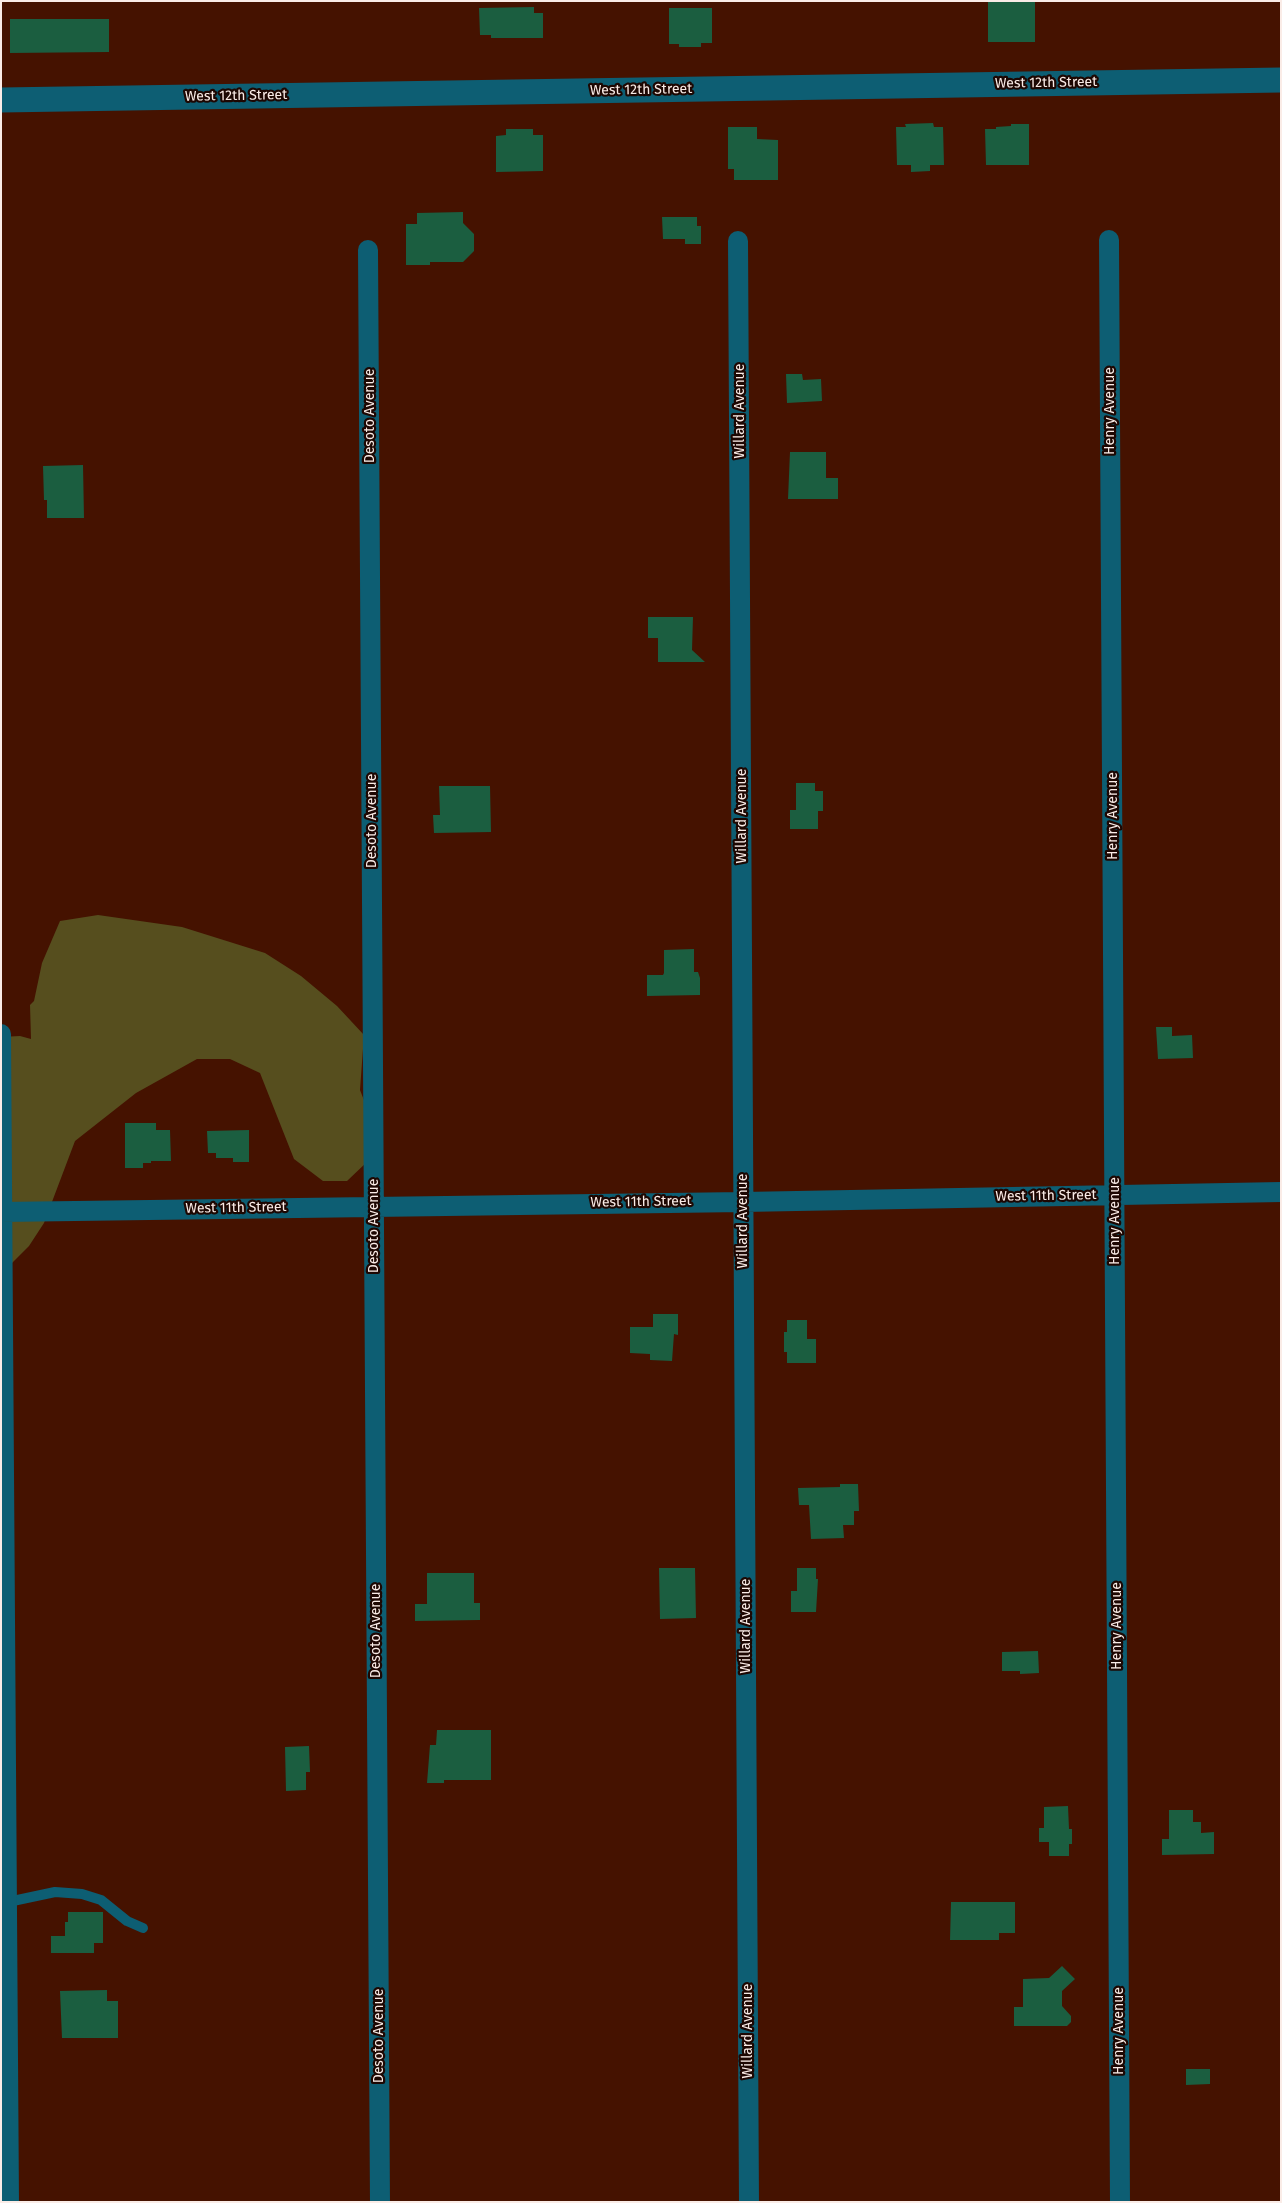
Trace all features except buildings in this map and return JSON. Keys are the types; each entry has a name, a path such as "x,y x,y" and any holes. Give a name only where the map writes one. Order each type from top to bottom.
{"street":[{"name":"West 12th Street","path":"1,100 1281,80"},
{"name":"Henry Avenue","path":"1109,240 1120,2202"},
{"name":"Willard Avenue","path":"738,241 749,2202"},
{"name":"Desoto Avenue","path":"368,250 380,2202"},
{"path":"1,1034 9,2202"},
{"name":"West 11th Street","path":"2,1212 743,1202 1281,1192"}],"lane":[{"path":"8,1902 55,1892 82,1894 101,1900 126,1921 143,1928"}],"shaded area":[{"path":"98,915 182,927 265,953 301,976 337,1006 364,1035 360,1090 367,1108 368,1161 347,1181 323,1181 294,1159 260,1073 230,1059 197,1059 136,1093 75,1141 44,1223 29,1246 1,1274 1,1037 20,1036 31,1039 30,1005 34,1001 42,963 60,921"}]}
